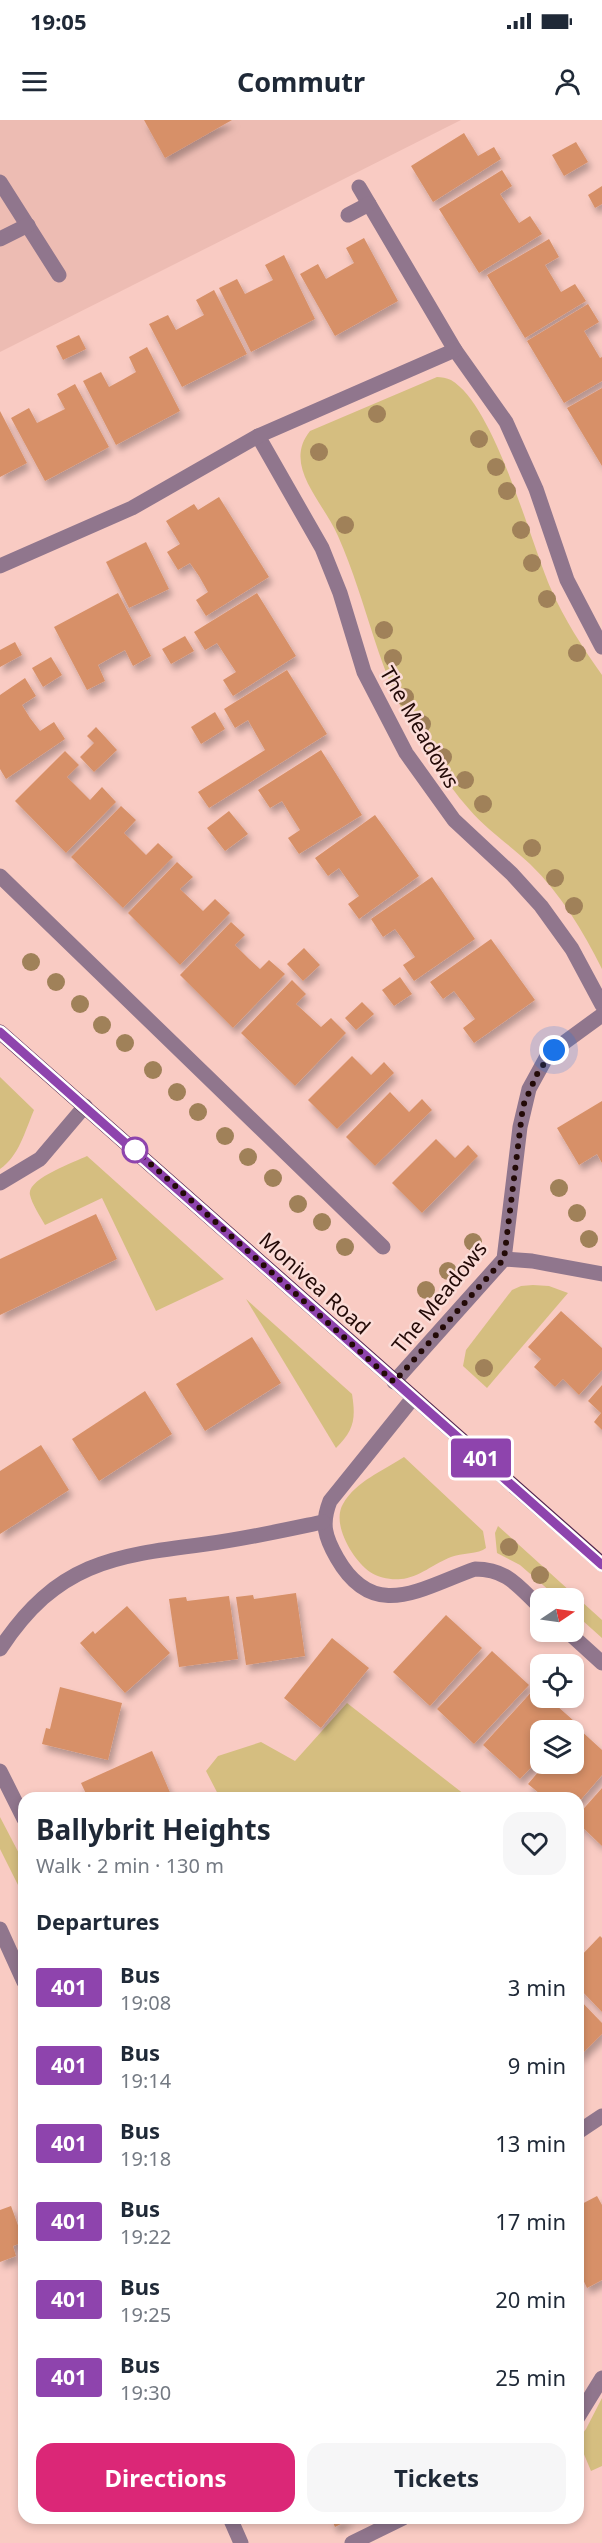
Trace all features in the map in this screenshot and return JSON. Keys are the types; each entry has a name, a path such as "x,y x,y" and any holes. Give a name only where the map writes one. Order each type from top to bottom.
{"main road":[{"name":"Monivea Road","path":"0,1032 602,1564"}],"street":[{"path":"0,182 59,275"},
{"path":"359,187 455,350 506,422 536,489 567,580 602,647"},
{"path":"348,215 369,204"},
{"path":"0,239 28,225"},
{"path":"0,566 132,508 258,435 455,350"},
{"name":"The Meadows","path":"258,435 322,548 340,593 364,672 406,753 454,820 512,874 542,906 572,949 602,1005"},
{"path":"0,876 383,1247"},
{"name":"The Meadows","path":"394,1382 504,1259 520,1127 529,1089 546,1058 602,1015"},
{"path":"0,1184 45,1154 85,1106"},
{"path":"504,1259 532,1261 602,1274"},
{"path":"413,1398 330,1501 323,1522 328,1544 341,1565 360,1587 370,1593 399,1596 475,1569 487,1569 505,1574 530,1597"},
{"path":"0,1649 28,1612 58,1586 90,1567 151,1551 208,1544 323,1522"},
{"path":"579,1642 602,1664"},
{"path":"0,1771 18,1806"},
{"path":"0,1929 18,1969"},
{"path":"584,2128 602,2116"},
{"path":"584,2407 602,2378"},
{"path":"233,2524 241,2543"},
{"path":"352,2543 391,2524"}],"shaded area":[{"path":"0,120 461,120 0,352"},
{"path":"437,377 451,380 467,394 482,417 510,476 556,600 574,633 602,675 602,969 579,927 552,888 530,864 469,809 419,739 405,715 383,665 338,536 308,484 303,470 300,457 303,444 310,431"},
{"path":"0,1077 34,1110 17,1150 7,1164 0,1169"},
{"path":"87,1156 224,1279 156,1311 102,1198 45,1225 31,1199 31,1189 43,1177"},
{"path":"521,1286 549,1286 568,1293 487,1388 463,1366 466,1350 512,1290"},
{"path":"246,1299 352,1394 354,1410 352,1424 347,1435 336,1448"},
{"path":"404,1457 483,1531 486,1548 451,1557 407,1578 389,1579 370,1572 357,1559 342,1531 340,1512 348,1496 355,1489 370,1477"},
{"path":"498,1526 567,1588 546,1588 520,1565 497,1553 495,1533"},
{"path":"584,1604 602,1620 602,1638 584,1622"},
{"path":"347,1703 461,1792 217,1792 206,1771 218,1756 261,1742 295,1761"},
{"path":"0,1817 18,1852 18,1885 0,1849"},
{"path":"602,2398 602,2466 591,2471 584,2454 586,2429"}],"building":[{"path":"144,120 232,120 165,158"},
{"path":"464,133 478,156 494,147 501,159 433,202 411,166"},
{"path":"576,142 588,162 564,176 552,155"},
{"path":"502,170 512,186 500,194 519,223 530,216 542,234 479,273 439,209"},
{"path":"602,186 602,204 595,208 588,195"},
{"path":"364,238 398,301 335,336 300,274 318,264 326,279 354,263 346,248"},
{"path":"549,239 559,257 545,265 561,292 575,284 586,301 525,338 487,275"},
{"path":"284,255 315,319 251,352 219,288 237,279 245,294 273,280 265,265"},
{"path":"214,290 247,354 182,387 149,324 168,315 176,330 204,315 196,300"},
{"path":"588,304 599,322 584,331 600,358 602,357 602,381 564,403 527,341"},
{"path":"79,335 86,349 63,360 56,346"},
{"path":"147,347 180,411 116,445 83,381 101,372 109,387 136,372 129,357"},
{"path":"75,384 109,447 45,481 11,418 29,408 37,423 65,409 57,394"},
{"path":"602,388 602,466 567,408"},
{"path":"0,411 27,463 0,477"},
{"path":"219,497 269,577 206,616 196,600 208,592 190,563 178,570 167,552 180,544 166,521 194,504 198,510"},
{"path":"146,542 169,589 129,608 106,562"},
{"path":"118,593 151,656 133,666 125,650 98,665 105,681 87,690 54,627"},
{"path":"257,593 296,656 233,696 223,680 236,672 217,643 205,650 194,632"},
{"path":"185,636 194,651 171,664 162,649"},
{"path":"15,642 22,655 0,667 0,650"},
{"path":"51,657 62,675 43,687 32,668"},
{"path":"287,670 327,734 209,808 198,792 265,750 248,720 235,728 224,709"},
{"path":"25,678 36,696 22,705 30,718 40,731 54,722 65,739 6,779 0,769 0,695"},
{"path":"215,712 225,729 201,744 191,727"},
{"path":"96,727 117,750 94,772 80,757 94,743 87,736"},
{"path":"321,750 362,815 299,854 288,838 300,830 282,801 270,808 258,790"},
{"path":"65,751 79,765 67,777 90,800 102,787 116,802 66,853 15,801"},
{"path":"121,806 136,820 124,833 146,855 158,843 173,857 123,908 71,857"},
{"path":"229,811 248,834 225,851 207,828"},
{"path":"375,815 419,876 359,919 348,904 359,896 339,868 328,876 315,858"},
{"path":"177,862 193,877 180,889 203,911 215,899 230,913 180,965 128,913"},
{"path":"432,877 475,939 414,981 403,965 415,957 404,941 395,929 383,937 371,919"},
{"path":"231,922 245,935 235,945 249,959 260,969 269,960 285,974 233,1028 180,975"},
{"path":"491,939 535,1000 474,1043 463,1028 475,1019 454,991 443,999 430,982"},
{"path":"304,948 320,965 303,981 287,964"},
{"path":"400,977 412,994 394,1006 382,990"},
{"path":"292,980 306,994 296,1004 321,1027 331,1018 346,1033 295,1086 241,1033"},
{"path":"362,1002 374,1014 356,1030 345,1018"},
{"path":"352,1056 371,1075 384,1062 394,1073 337,1129 308,1100"},
{"path":"390,1092 409,1112 422,1099 432,1110 375,1166 346,1137"},
{"path":"602,1101 602,1163 597,1154 579,1165 557,1128"},
{"path":"436,1139 455,1158 468,1145 478,1156 422,1213 392,1183"},
{"path":"96,1214 117,1259 0,1315 0,1259"},
{"path":"561,1311 602,1348 602,1370 579,1395 563,1379 555,1387 534,1367 541,1359 528,1347"},
{"path":"252,1337 281,1383 205,1431 176,1384"},
{"path":"602,1385 602,1430 594,1422 601,1413 588,1401"},
{"path":"145,1391 172,1434 99,1481 72,1439"},
{"path":"41,1445 69,1490 0,1534 0,1471"},
{"path":"296,1593 305,1656 246,1665 236,1597 253,1595 254,1599"},
{"path":"229,1596 238,1659 179,1667 169,1599 186,1597 187,1601"},
{"path":"127,1606 170,1653 125,1693 80,1643 93,1631 95,1634"},
{"path":"446,1615 482,1648 430,1706 393,1672"},
{"path":"332,1638 369,1668 321,1728 284,1698"},
{"path":"492,1651 529,1685 474,1744 437,1709"},
{"path":"60,1687 122,1703 108,1760 42,1744 46,1728 50,1729"},
{"path":"530,1694 530,1708 559,1708 573,1720 530,1720 530,1768 520,1779 483,1745"},
{"path":"584,1734 602,1750 602,1775 584,1796 584,1792 538,1792 528,1784 536,1774 584,1774"},
{"path":"152,1751 170,1792 85,1792 81,1783"},
{"path":"602,1788 602,1846 584,1829 584,1808"},
{"path":"600,1936 602,1938 602,2012 584,1993 584,1953"},
{"path":"584,2004 602,2023 602,2034 584,2052"},
{"path":"597,2196 602,2205 602,2280 587,2288 584,2282 584,2203"},
{"path":"11,2206 18,2225 18,2244 13,2246 16,2256 0,2262 0,2210"}],"bus line":[{"name":"401","path":"0,1032 602,1565"}],"route":[{"path":"135,1150 394,1382 419,1357 504,1259 523,1106 538,1072 554,1050"}]}
